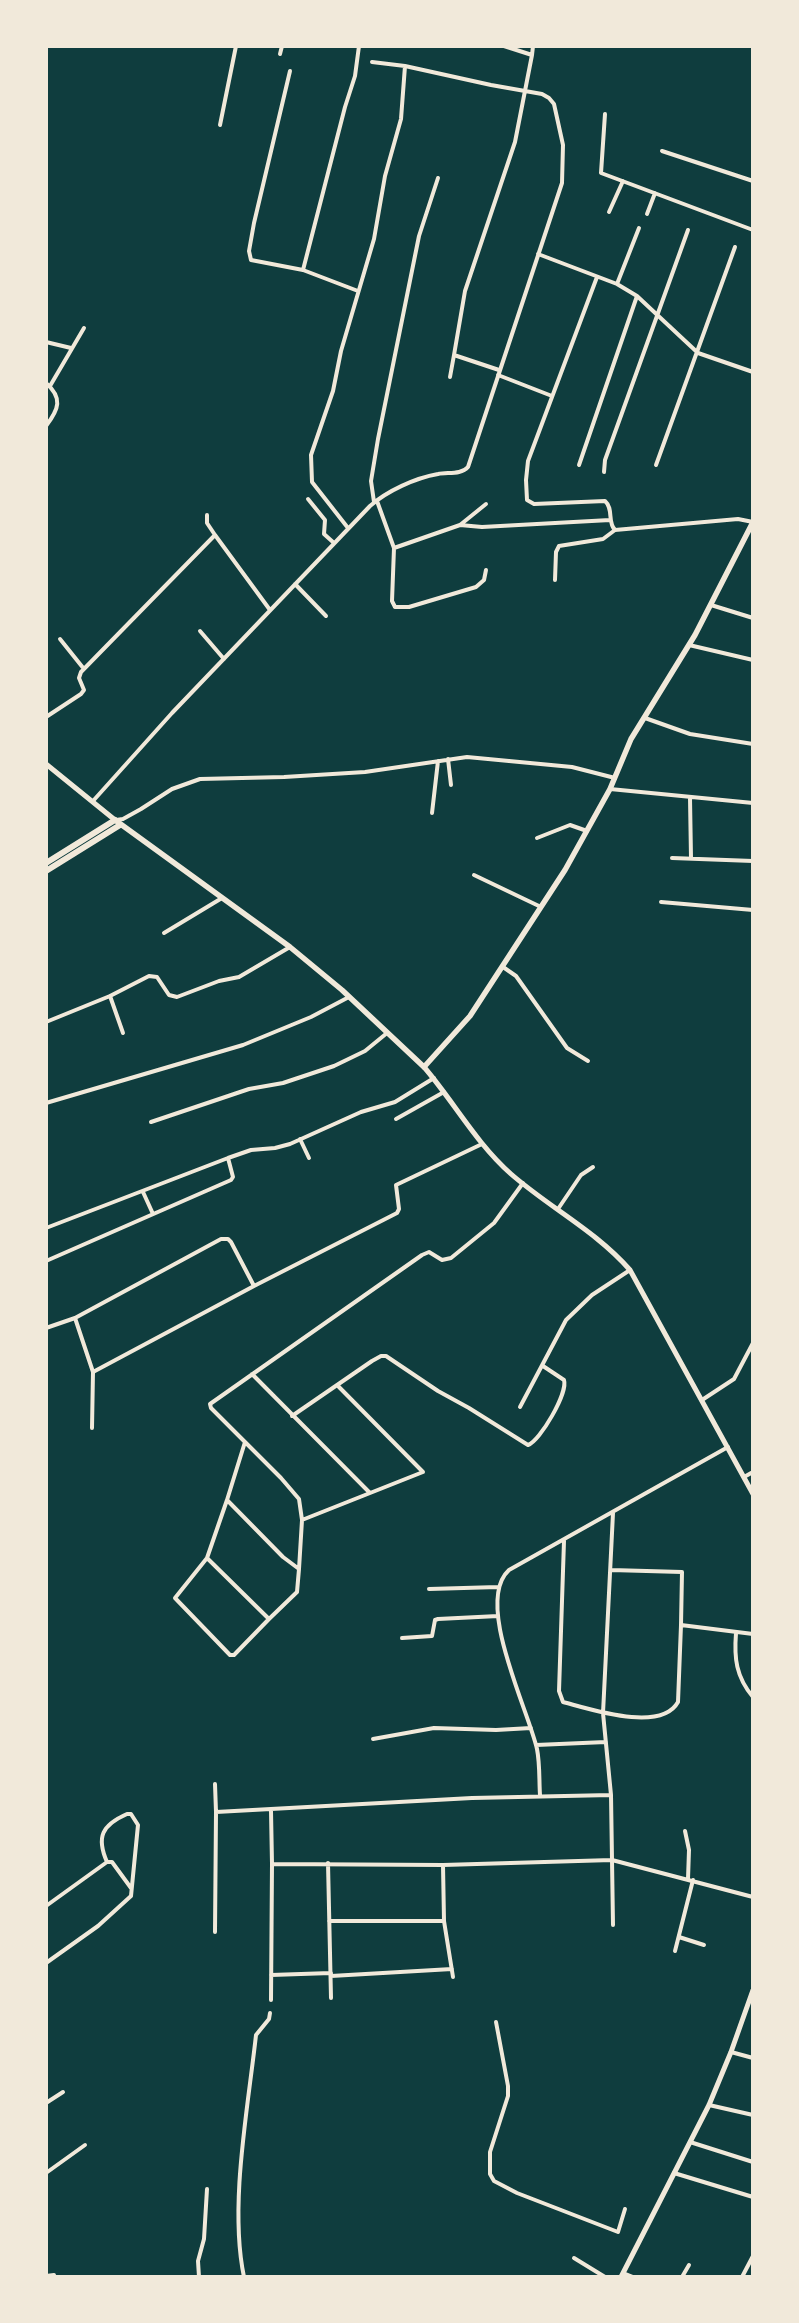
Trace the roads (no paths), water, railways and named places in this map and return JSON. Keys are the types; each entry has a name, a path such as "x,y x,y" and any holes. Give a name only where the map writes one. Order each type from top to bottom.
{"main road":[{"path":"46,863 115,820 122,822 290,947 349,997 424,1068 459,1029 503,967 587,831 610,789 628,746 689,645 753,522"},
{"path":"46,871 122,822"}],"street":[{"path":"220,125 236,46"},
{"path":"280,54 282,46"},
{"path":"303,270 344,107 355,76 360,46"},
{"path":"504,46 532,55"},
{"path":"450,377 465,291 515,142 533,46"},
{"path":"94,802 224,658 375,502 425,477 465,470 562,183 563,146 554,104 542,94 524,92 405,66 372,62"},
{"path":"348,528 312,482 312,455 333,391 341,351 374,239 385,176 401,119 405,66"},
{"path":"290,71 249,251 251,260 276,263 303,270 358,291"},
{"path":"606,114 600,172 753,230"},
{"path":"662,151 753,182"},
{"path":"438,178 419,236 371,481 375,502 394,548 392,601 396,607 416,606 476,587 484,580 486,570"},
{"path":"609,212 623,181"},
{"path":"647,214 655,193"},
{"path":"617,284 639,228"},
{"path":"604,472 605,460 688,230"},
{"path":"656,465 735,247"},
{"path":"538,254 617,284 637,296 698,353 753,372"},
{"path":"597,276 528,461 526,480 527,500 534,504 605,502 609,505 610,520 615,530"},
{"path":"579,465 637,296"},
{"path":"46,426 56,412 59,403 57,394 48,384 84,328"},
{"path":"46,342 71,348"},
{"path":"454,355 500,370"},
{"path":"498,375 552,396"},
{"path":"308,499 323,516 326,524 324,534 334,543"},
{"path":"394,548 460,525 486,504"},
{"path":"207,515 207,524 270,610"},
{"path":"555,580 556,552 560,546 603,539 615,530 738,519 753,522"},
{"path":"460,525 482,527 610,520"},
{"path":"46,717 83,692 79,676 84,669 215,535"},
{"path":"296,584 326,616"},
{"path":"711,605 753,618"},
{"path":"200,631 224,658"},
{"path":"60,639 84,669"},
{"path":"689,645 753,660"},
{"path":"645,718 690,734 753,744"},
{"path":"122,822 172,789 200,779 268,778 365,772 475,756 558,765 615,778"},
{"path":"448,759 451,785"},
{"path":"432,813 438,761"},
{"path":"46,764 115,820"},
{"path":"610,789 753,803"},
{"path":"690,798 691,858"},
{"path":"537,838 570,825 587,831"},
{"path":"672,858 753,861"},
{"path":"474,875 541,907"},
{"path":"164,933 222,898"},
{"path":"661,902 753,910"},
{"path":"46,1022 153,976 157,977 169,995 177,997 219,981 239,977 290,947"},
{"path":"503,967 516,976 567,1048 588,1061"},
{"path":"110,996 124,1034"},
{"path":"46,1103 243,1045 311,1017 349,997"},
{"path":"150,1122 249,1089 283,1083 334,1066 365,1052 388,1034"},
{"path":"424,1068 434,1078 482,1144 523,1184 607,1245 630,1270 753,1494"},
{"path":"46,1228 228,1158 251,1150 275,1148 300,1139 361,1112 395,1102 434,1078"},
{"path":"396,1119 444,1092"},
{"path":"300,1139 309,1158"},
{"path":"93,1372 254,1286 397,1213 399,1209 396,1185 482,1144"},
{"path":"46,1261 231,1180 232,1174 228,1158"},
{"path":"558,1209 582,1175 593,1167"},
{"path":"245,1442 207,1558 175,1598 230,1655 237,1654 297,1592 302,1520 298,1499 281,1478 245,1442 211,1408 210,1404 425,1252 432,1253 445,1260 451,1258 494,1223 523,1184"},
{"path":"143,1192 154,1214"},
{"path":"46,1328 75,1318 225,1239 230,1242 254,1286"},
{"path":"520,1407 566,1320 592,1295 630,1270"},
{"path":"75,1318 93,1372 92,1428"},
{"path":"702,1400 734,1379 753,1343"},
{"path":"292,1416 381,1356 392,1359 438,1391 528,1445 534,1442 544,1428 565,1386 564,1380 543,1366"},
{"path":"252,1374 369,1492"},
{"path":"302,1520 423,1472 338,1386"},
{"path":"540,1795 536,1745 519,1698 498,1616 498,1587 500,1580 509,1570 564,1541 728,1447"},
{"path":"744,1477 753,1472"},
{"path":"227,1500 283,1557 299,1569"},
{"path":"613,1513 603,1713 611,1795 614,1925"},
{"path":"564,1541 559,1696 563,1702 603,1713 652,1717 669,1713 674,1708 679,1694 682,1572 611,1570"},
{"path":"207,1558 269,1619"},
{"path":"429,1589 498,1587"},
{"path":"402,1638 432,1636 435,1620 438,1619 498,1616"},
{"path":"681,1625 753,1634"},
{"path":"736,1633 735,1662 743,1685 753,1697"},
{"path":"373,1739 434,1728 496,1730 531,1728"},
{"path":"536,1745 606,1742"},
{"path":"215,1784 215,1932"},
{"path":"216,1812 271,1811 540,1795 611,1795"},
{"path":"271,1811 271,2000"},
{"path":"46,1962 98,1926 129,1899 132,1893 138,1825 131,1814 124,1816 106,1828 101,1835 101,1846 107,1862"},
{"path":"675,1951 691,1880 689,1850 685,1831"},
{"path":"272,1864 328,1863 443,1866 612,1860 753,1897"},
{"path":"46,1906 107,1862 112,1862 131,1888"},
{"path":"328,1863 331,1998"},
{"path":"443,1866 444,1921 452,1978"},
{"path":"329,1921 444,1921"},
{"path":"679,1937 704,1945"},
{"path":"271,1975 331,1975 452,1969"},
{"path":"633,2277 622,2275 709,2105 731,2052 753,1990"},
{"path":"244,2277 240,2252 242,2162 256,2035 269,2019 270,2012"},
{"path":"496,2022 508,2090 490,2152 490,2174 494,2181 517,2193 618,2232 625,2208"},
{"path":"731,2052 753,2058"},
{"path":"46,2103 63,2092"},
{"path":"709,2105 753,2115"},
{"path":"690,2142 753,2162"},
{"path":"46,2173 85,2145"},
{"path":"674,2173 753,2197"},
{"path":"199,2277 198,2261 204,2239 207,2189"},
{"path":"742,2277 753,2256"},
{"path":"574,2258 605,2277"},
{"path":"682,2277 689,2265"},
{"path":"46,2276 54,2274"}]}
